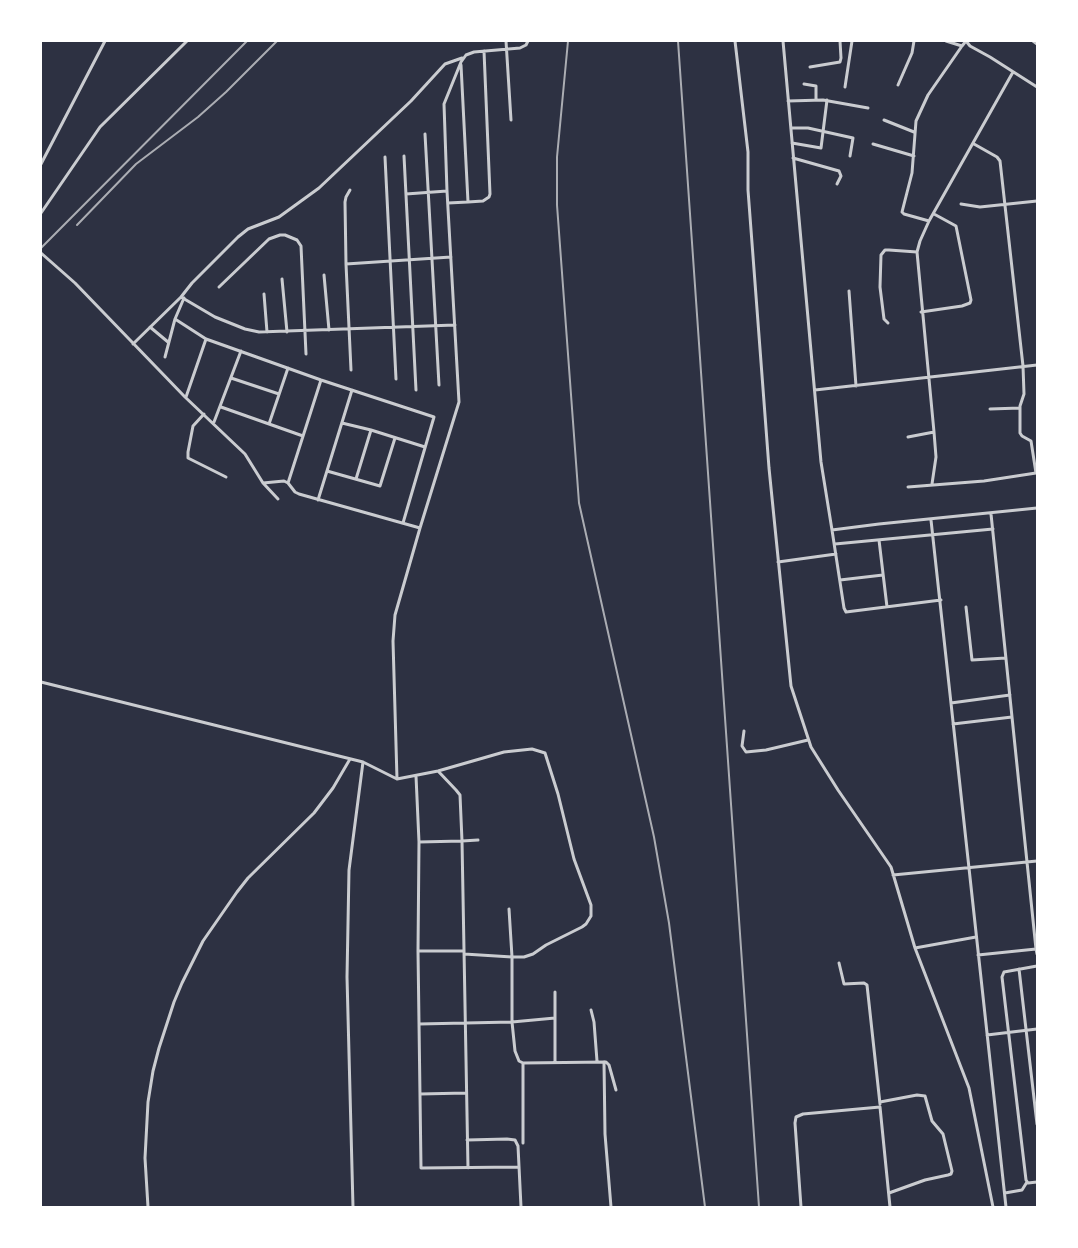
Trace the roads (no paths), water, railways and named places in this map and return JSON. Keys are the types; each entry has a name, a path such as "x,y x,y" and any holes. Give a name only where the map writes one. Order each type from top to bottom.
{"street":[{"path":"41,164 105,41"},
{"path":"41,213 100,127 187,41"},
{"path":"506,41 511,120"},
{"path":"397,779 394,625 398,604 420,528 459,402 444,109 462,60 469,53 524,47 528,41"},
{"path":"735,41 748,152 749,199 769,468 791,686 808,740 838,790 888,860 915,948 969,1088 992,1207"},
{"path":"783,41 821,462 844,608 846,612 941,600"},
{"path":"810,66 840,62 842,58 840,41"},
{"path":"845,87 852,41"},
{"path":"898,85 910,58 914,41"},
{"path":"946,41 962,46"},
{"path":"930,221 902,212 912,173 914,132 918,116 928,95 962,46 966,41 970,46 1037,87"},
{"path":"1033,41 1037,44"},
{"path":"448,203 483,201 490,194 484,51"},
{"path":"462,60 468,202"},
{"path":"133,344 182,298 192,283 238,237 248,229 279,217 319,188 411,101 445,64 462,60"},
{"path":"932,484 936,457 921,312 917,252 930,221 1013,72"},
{"path":"804,84 816,86 816,99"},
{"path":"788,101 816,99 868,108"},
{"path":"792,143 821,148 827,100"},
{"path":"884,120 914,132"},
{"path":"790,128 803,127 853,138 850,156"},
{"path":"425,134 434,326 439,385"},
{"path":"873,144 914,156"},
{"path":"908,487 984,481 1037,472 1031,440 1020,434 1020,408 1024,394 1023,366 1000,161 997,157 974,144"},
{"path":"404,156 416,390"},
{"path":"385,157 396,379"},
{"path":"793,158 840,171 841,176 837,184"},
{"path":"350,190 345,202 351,370"},
{"path":"406,194 447,191"},
{"path":"961,204 980,207 1037,201"},
{"path":"921,312 962,306 970,303 971,300 956,226 934,214"},
{"path":"219,287 269,239 285,235 297,240 301,246 306,354"},
{"path":"888,323 884,319 880,287 881,255 885,250 917,252"},
{"path":"41,253 75,283 133,344 245,454 263,483 278,500"},
{"path":"346,264 451,257"},
{"path":"41,258 47,258"},
{"path":"324,275 329,330"},
{"path":"282,279 287,332"},
{"path":"849,290 856,386"},
{"path":"264,294 267,332"},
{"path":"165,357 182,298"},
{"path":"182,298 221,320 244,329 267,332 455,325"},
{"path":"175,319 206,339 321,380 434,417 403,523"},
{"path":"150,327 168,342"},
{"path":"186,397 206,339"},
{"path":"214,422 241,351"},
{"path":"815,390 1037,364"},
{"path":"269,424 288,368"},
{"path":"231,378 279,394"},
{"path":"288,483 321,380"},
{"path":"318,500 352,390"},
{"path":"221,407 303,436"},
{"path":"990,409 1020,408"},
{"path":"204,414 193,426 188,458 226,476"},
{"path":"342,423 425,447"},
{"path":"356,479 370,430"},
{"path":"908,437 934,432"},
{"path":"327,471 380,486 395,438"},
{"path":"263,483 282,480 288,483 295,492 318,500 420,528"},
{"path":"832,530 1037,508"},
{"path":"991,514 1037,954"},
{"path":"931,520 1006,1207"},
{"path":"835,544 993,529"},
{"path":"879,540 887,607"},
{"path":"778,562 836,554"},
{"path":"840,580 883,574"},
{"path":"966,607 972,660 1006,658"},
{"path":"41,682 364,762 397,779 438,771 483,757 515,750 537,750 545,753 574,859 590,905 591,916 586,924 582,928 524,957 464,952 418,951"},
{"path":"951,703 1010,694"},
{"path":"953,724 1012,717"},
{"path":"744,731 742,746 746,752 766,750 808,740"},
{"path":"148,1207 145,1158 148,1102 159,1048 182,983 204,941 229,902 248,878 314,812 333,788 350,759"},
{"path":"353,1207 347,977 349,870 364,762"},
{"path":"438,771 460,795 468,1168"},
{"path":"416,776 419,842 418,951 421,1168 519,1167"},
{"path":"419,842 478,840"},
{"path":"893,875 1037,861"},
{"path":"509,909 512,957 512,1022 516,1058 523,1063 604,1062 609,1065 616,1090"},
{"path":"915,948 976,937"},
{"path":"978,955 1036,949"},
{"path":"839,963 844,984 864,983 867,985 890,1207"},
{"path":"1005,1193 1022,1190 1027,1182 1002,976 1004,972 1037,966"},
{"path":"1019,969 1037,1124"},
{"path":"555,992 555,1062"},
{"path":"591,1010 594,1022 596,1062"},
{"path":"419,1024 512,1022 555,1018"},
{"path":"987,1034 1037,1029"},
{"path":"604,1062 605,1134 611,1207"},
{"path":"523,1063 523,1143"},
{"path":"420,1094 466,1093"},
{"path":"801,1207 796,1117 803,1114 880,1105 917,1095 926,1096 932,1121 943,1134 952,1171 950,1175 925,1180 889,1193"},
{"path":"467,1140 515,1140 518,1146 521,1207"},
{"path":"1027,1182 1037,1182"}],"railway":[{"path":"41,248 247,41"},
{"path":"77,225 136,164 198,117 277,41"},
{"path":"568,41 557,157 557,205 579,503 654,837 669,923 705,1207"},
{"path":"678,41 759,1207"}]}
